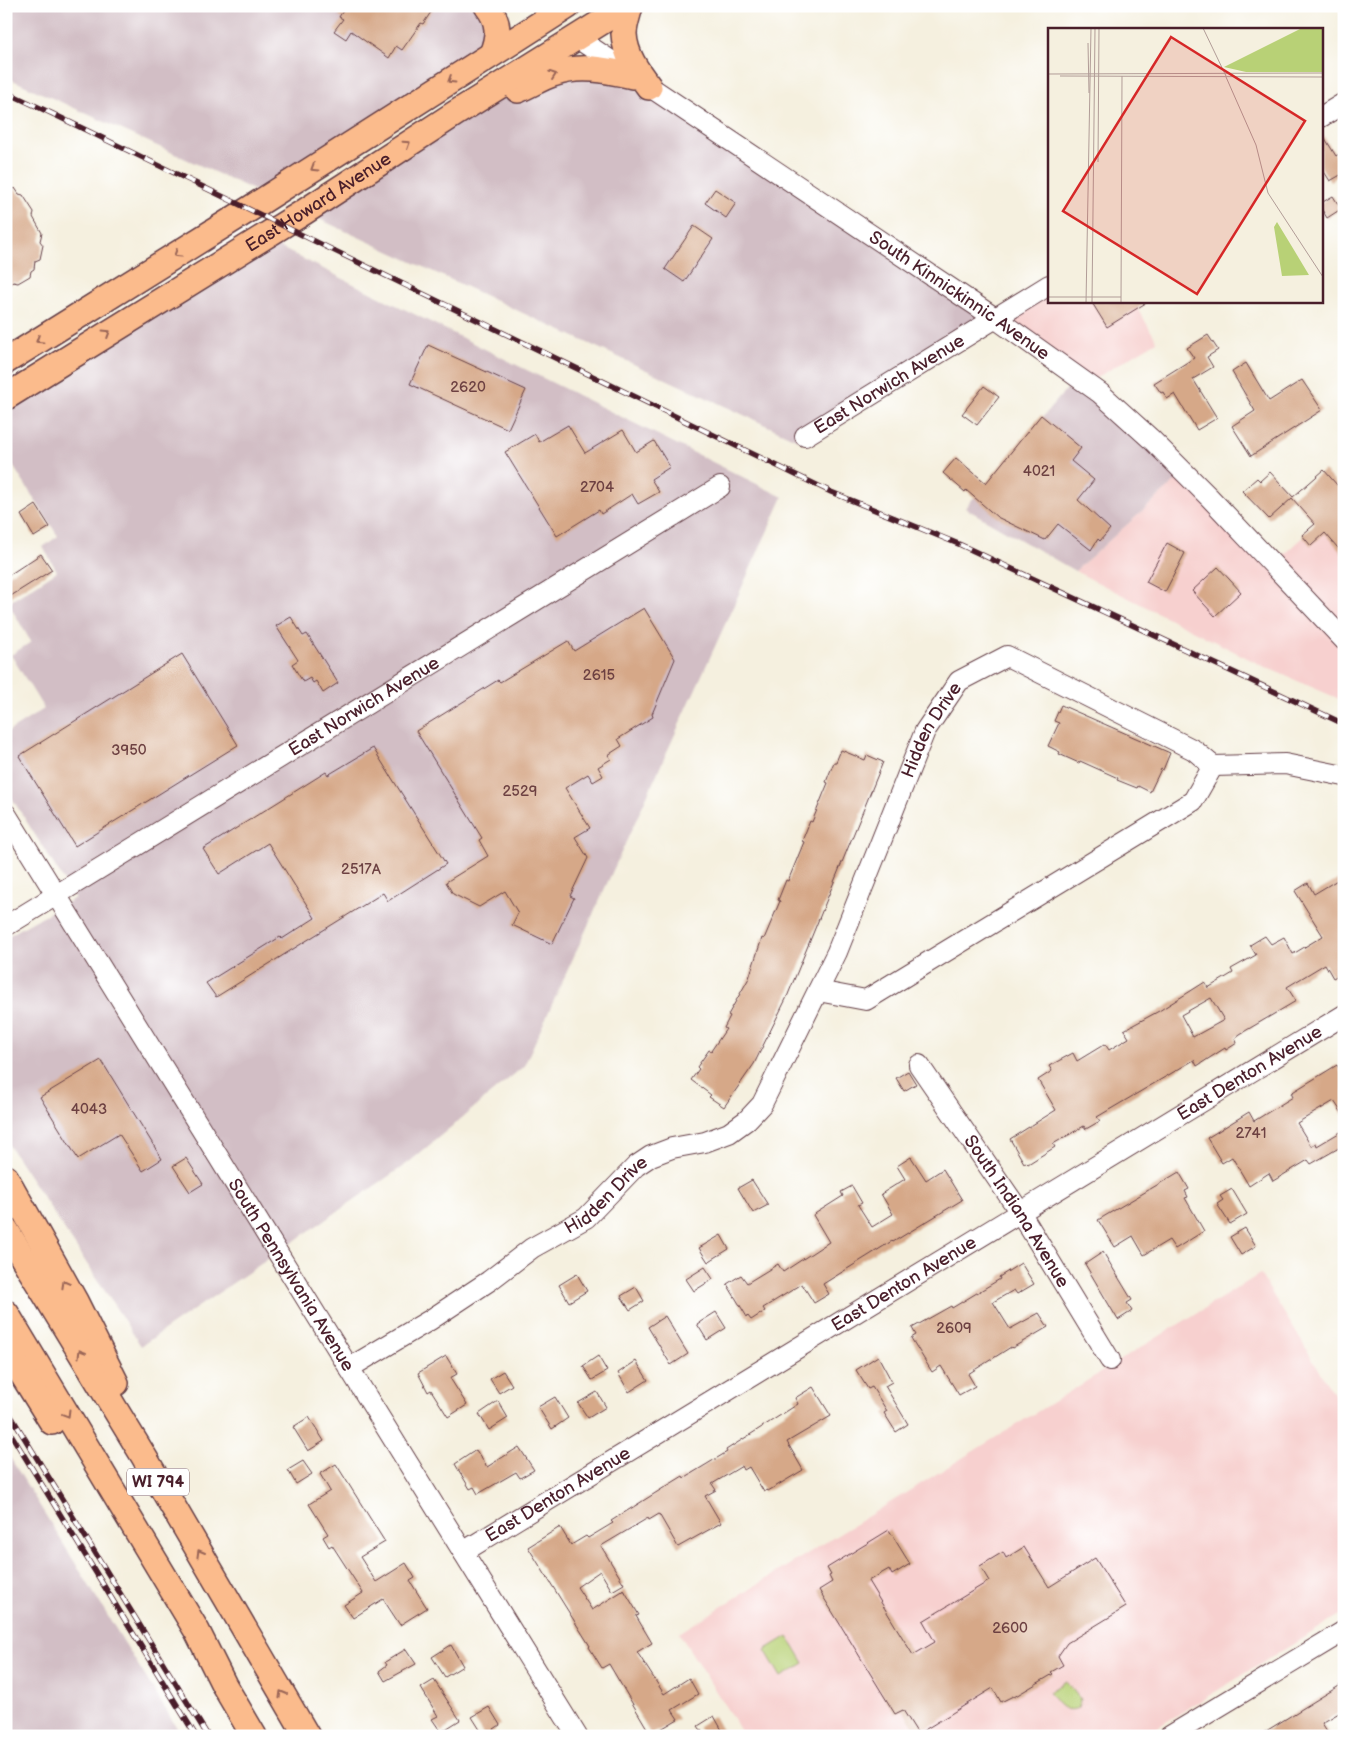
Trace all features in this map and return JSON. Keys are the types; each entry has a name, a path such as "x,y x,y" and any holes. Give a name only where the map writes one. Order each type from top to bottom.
{"main road":[{"path":"487,6 492,12 497,26 498,39 492,54"},
{"path":"629,6 624,32 628,52 641,82"},
{"name":"East Howard Avenue","path":"6,396 629,6"},
{"name":"East Howard Avenue","path":"6,361 492,54 549,10"},
{"name":"South Kinnickinnic Avenue","path":"549,10 576,38"},
{"path":"474,102 518,90 555,73 575,69 605,69 641,82"},
{"path":"6,1178 75,1301 115,1381 143,1455"},
{"name":"WI 794","path":"6,1230 143,1455 306,1736"},
{"name":"WI 794","path":"6,1313 198,1631 224,1685 254,1736"},
{"path":"6,1348 180,1630 224,1685"}],"street":[{"name":"South Kinnickinnic Avenue","path":"576,38 994,318 1100,394 1152,440 1210,498 1344,640"},
{"path":"1322,116 1344,103"},
{"name":"East Norwich Avenue","path":"804,436 1048,286"},
{"name":"East Norwich Avenue","path":"6,926 720,487"},
{"name":"Hidden Drive","path":"349,1368 430,1320 489,1281 532,1248 586,1218 636,1166 651,1156 672,1148 705,1142 729,1133 747,1120 762,1104 837,952 925,732 959,681 1007,656 1194,750 1213,766"},
{"path":"818,991 866,1000 1193,801 1213,766 1284,764 1344,776"},
{"name":"South Pennsylvania Avenue","path":"6,814 577,1736"},
{"name":"East Denton Avenue","path":"462,1552 1344,1015"},
{"name":"South Indiana Avenue","path":"919,1065 1020,1212 1110,1360"},
{"path":"1170,1736 1344,1630"}],"shaded area":[{"path":"6,6 478,6 486,23 483,42 477,51 256,191 6,77"},
{"path":"605,69 995,318 798,440 304,212 474,101"},
{"path":"271,243 783,497 524,1066 408,1163 141,1346 6,1141 6,937 75,898 6,789 6,733 44,709 11,655 31,642 8,603 57,571 43,547 58,536 6,455 6,407"},
{"path":"1048,286 1048,302 1134,302 1157,341 1086,384 995,318"},
{"path":"1077,377 1185,473 1075,571 965,508"},
{"path":"1185,473 1273,565 1344,500 1344,701 1265,667 1075,571"},
{"path":"1260,1274 1344,1410 1344,1613 1143,1736 744,1736 679,1633"},
{"path":"6,1451 182,1736 6,1736"}],"green space":[{"path":"788,1636 804,1663 781,1677 765,1650"},
{"path":"1066,1681 1080,1699 1078,1708 1068,1710 1064,1708 1049,1692"}],"building":[{"path":"346,6 435,6 402,50 396,46 389,58 351,31 346,39 334,31 343,19 339,17"},
{"path":"1322,134 1336,156 1344,151 1344,173 1330,181 1322,169"},
{"path":"15,188 19,194 23,195 34,212 33,217 42,233 40,241 43,245 40,259 35,261 34,269 31,271 30,276 18,283 13,282 6,287 6,194"},
{"path":"715,189 736,203 726,218 705,203"},
{"path":"1333,196 1341,209 1327,218 1322,210 1322,202"},
{"path":"694,226 713,239 684,282 665,269"},
{"path":"1092,302 1147,302 1107,327"},
{"path":"1208,335 1218,350 1207,357 1213,367 1193,379 1217,418 1197,430 1175,394 1167,399 1154,383 1194,358 1187,348"},
{"path":"428,345 526,390 508,429 410,384"},
{"path":"1246,363 1269,401 1302,380 1322,410 1251,456 1232,426 1255,411 1232,372"},
{"path":"984,386 999,397 977,425 962,414"},
{"path":"1041,415 1081,448 1071,461 1094,480 1078,500 1110,529 1100,541 1098,539 1091,550 1058,524 1045,540 997,517 943,473 956,458 986,483"},
{"path":"568,425 585,453 623,430 636,452 654,441 670,467 651,479 659,492 638,504 632,494 601,514 599,510 557,536 505,452 535,434 539,442"},
{"path":"1324,470 1344,493 1344,555 1325,533 1311,546 1302,535 1315,524 1292,498 1269,519 1242,491 1257,478 1260,481 1270,472 1293,497"},
{"path":"36,505 50,527 34,537 21,515"},
{"path":"1167,543 1185,553 1165,592 1146,582"},
{"path":"41,554 52,570 6,599 6,577"},
{"path":"1218,567 1241,592 1215,616 1192,591"},
{"path":"644,608 675,659 652,714 653,717 618,739 622,746 608,755 611,759 598,767 603,776 593,782 588,774 565,788 590,828 575,837 588,858 570,896 574,898 552,944 512,925 518,913 505,891 479,907 453,894 446,882 488,856 479,840 482,838 416,731 498,680 500,682 568,641 574,651"},
{"path":"291,617 303,636 307,634 338,683 323,693 316,681 313,683 310,678 303,682 292,664 298,660 276,626"},
{"path":"182,654 238,745 75,846 19,756"},
{"path":"1061,705 1170,753 1163,770 1161,769 1150,792 1138,786 1137,788 1117,780 1118,778 1059,754 1060,752 1048,746 1059,723 1054,721"},
{"path":"373,748 446,864 388,901 383,893 216,997 206,983 280,937 282,939 315,918 268,843 219,874 203,849 326,772 328,775"},
{"path":"841,750 865,760 867,755 883,762 787,997 754,1064 724,1107 709,1097 711,1095 691,1080 699,1069 697,1067 726,1029 724,1028 730,1016 728,1015 749,978 762,938 764,939 780,901 778,900 786,880 788,881 804,842 802,841 810,821 812,822 828,783 826,782 834,762 836,762"},
{"path":"1344,876 1344,972 1333,978 1325,964 1287,987 1296,1001 1240,1034 1235,1038 1237,1043 1226,1050 1225,1048 1197,1066 1194,1060 1097,1117 1100,1121 1086,1129 1084,1126 1053,1144 1055,1147 1028,1164 1024,1163 1010,1139 1056,1110 1038,1080 1052,1071 1049,1066 1073,1053 1077,1061 1105,1044 1109,1050 1129,1038 1124,1030 1205,982 1208,988 1233,973 1231,969 1256,955 1250,945 1265,936 1271,944 1284,937 1293,954 1323,936 1295,891 1308,883 1314,894","holes":["1211,998 1224,1020 1193,1037 1181,1015"]},
{"path":"101,1060 162,1159 143,1171 119,1134 78,1159 40,1097"},
{"path":"1337,1065 1344,1077 1344,1116 1334,1101 1297,1123 1311,1146 1316,1143 1317,1146 1344,1130 1344,1145 1311,1164 1308,1160 1273,1181 1269,1173 1249,1186 1232,1157 1222,1163 1207,1138 1249,1112 1254,1121 1293,1097 1291,1093"},
{"path":"908,1071 916,1084 904,1091 896,1078"},
{"path":"911,1157 926,1180 943,1169 962,1200 823,1284 829,1294 814,1303 802,1284 763,1308 765,1311 751,1320 747,1317 727,1284 741,1275 747,1283 778,1264 783,1272 829,1242 813,1215 843,1196 841,1192 852,1186 862,1203 858,1205 872,1227 893,1214 881,1194 905,1179 897,1166"},
{"path":"186,1158 203,1184 190,1192 173,1166"},
{"path":"1179,1172 1189,1189 1185,1191 1188,1197 1185,1198 1204,1231 1175,1249 1169,1240 1144,1255 1133,1236 1115,1247 1098,1220"},
{"path":"752,1180 768,1205 753,1213 738,1188"},
{"path":"1232,1189 1247,1214 1230,1224 1217,1204 1223,1200 1220,1196"},
{"path":"1245,1228 1256,1246 1241,1255 1230,1237"},
{"path":"721,1235 729,1249 708,1262 699,1248"},
{"path":"1103,1252 1132,1300 1127,1303 1132,1311 1118,1320 1085,1264"},
{"path":"1021,1263 1034,1284 1017,1294 1014,1290 993,1302 1010,1329 1039,1313 1048,1327 968,1374 975,1386 959,1395 941,1366 932,1372 911,1338 916,1335 912,1328 951,1306 952,1308 1000,1279 999,1277"},
{"path":"705,1267 713,1279 694,1291 686,1279"},
{"path":"577,1274 587,1291 569,1302 559,1285"},
{"path":"636,1287 644,1301 630,1310 621,1296"},
{"path":"716,1312 726,1328 707,1340 697,1324"},
{"path":"665,1316 688,1354 671,1365 648,1327"},
{"path":"446,1356 457,1374 450,1378 467,1405 448,1417 431,1390 428,1392 418,1373"},
{"path":"598,1356 607,1371 592,1380 583,1366"},
{"path":"878,1356 892,1382 885,1386 908,1424 896,1432 884,1413 887,1411 872,1387 868,1389 856,1370"},
{"path":"636,1361 648,1380 629,1392 618,1373"},
{"path":"503,1371 512,1385 499,1393 490,1379"},
{"path":"813,1387 831,1416 787,1442 803,1470 764,1492 749,1467 744,1470 742,1466 712,1484 716,1490 705,1496 721,1523 678,1547 659,1514 649,1520 648,1518 601,1546 624,1584 612,1591 600,1571 577,1587 592,1610 624,1590 639,1615 636,1616 652,1643 637,1652 664,1694 689,1678 698,1694 672,1710 678,1719 651,1735 609,1664 602,1668 528,1547 560,1527 571,1545 586,1536 588,1538 665,1487 683,1476 684,1478 727,1452 726,1450 798,1404 795,1398"},
{"path":"597,1392 606,1407 588,1418 578,1403"},
{"path":"555,1397 568,1418 552,1429 538,1407"},
{"path":"498,1401 508,1418 489,1430 479,1414"},
{"path":"309,1417 324,1441 308,1451 293,1427"},
{"path":"519,1447 534,1470 520,1478 516,1472 478,1494 474,1487 470,1489 455,1464 476,1450 487,1467"},
{"path":"303,1461 312,1474 296,1484 288,1470"},
{"path":"336,1464 385,1542 360,1557 376,1582 406,1563 415,1578 410,1581 427,1608 400,1625 383,1599 353,1618 344,1605 363,1593 332,1545 329,1547 323,1537 328,1534 309,1504 330,1491 320,1474"},
{"path":"889,1530 910,1564 892,1575 889,1569 868,1581 913,1655 935,1642 923,1621 989,1581 980,1566 1003,1552 1006,1558 1024,1547 1049,1587 1095,1558 1126,1607 1067,1643 1058,1656 1063,1665 1051,1672 1053,1674 1014,1697 1001,1702 993,1688 918,1734 903,1710 895,1714 819,1590 832,1582 827,1568"},
{"path":"451,1645 463,1666 445,1677 432,1657"},
{"path":"406,1649 416,1664 385,1681 379,1671 387,1665 385,1662"},
{"path":"434,1680 460,1720 441,1732 432,1719 438,1716 421,1688"},
{"path":"1344,1683 1344,1710 1322,1723 1330,1736 1258,1736"},
{"path":"489,1707 500,1725 494,1729 495,1732 489,1736 484,1736 472,1717"},
{"path":"714,1716 723,1732 717,1736 705,1736 698,1726"}],"railway":[{"path":"6,92 831,492 961,545 1344,724"},
{"path":"6,1408 208,1736"},
{"path":"6,1426 196,1736"}]}
